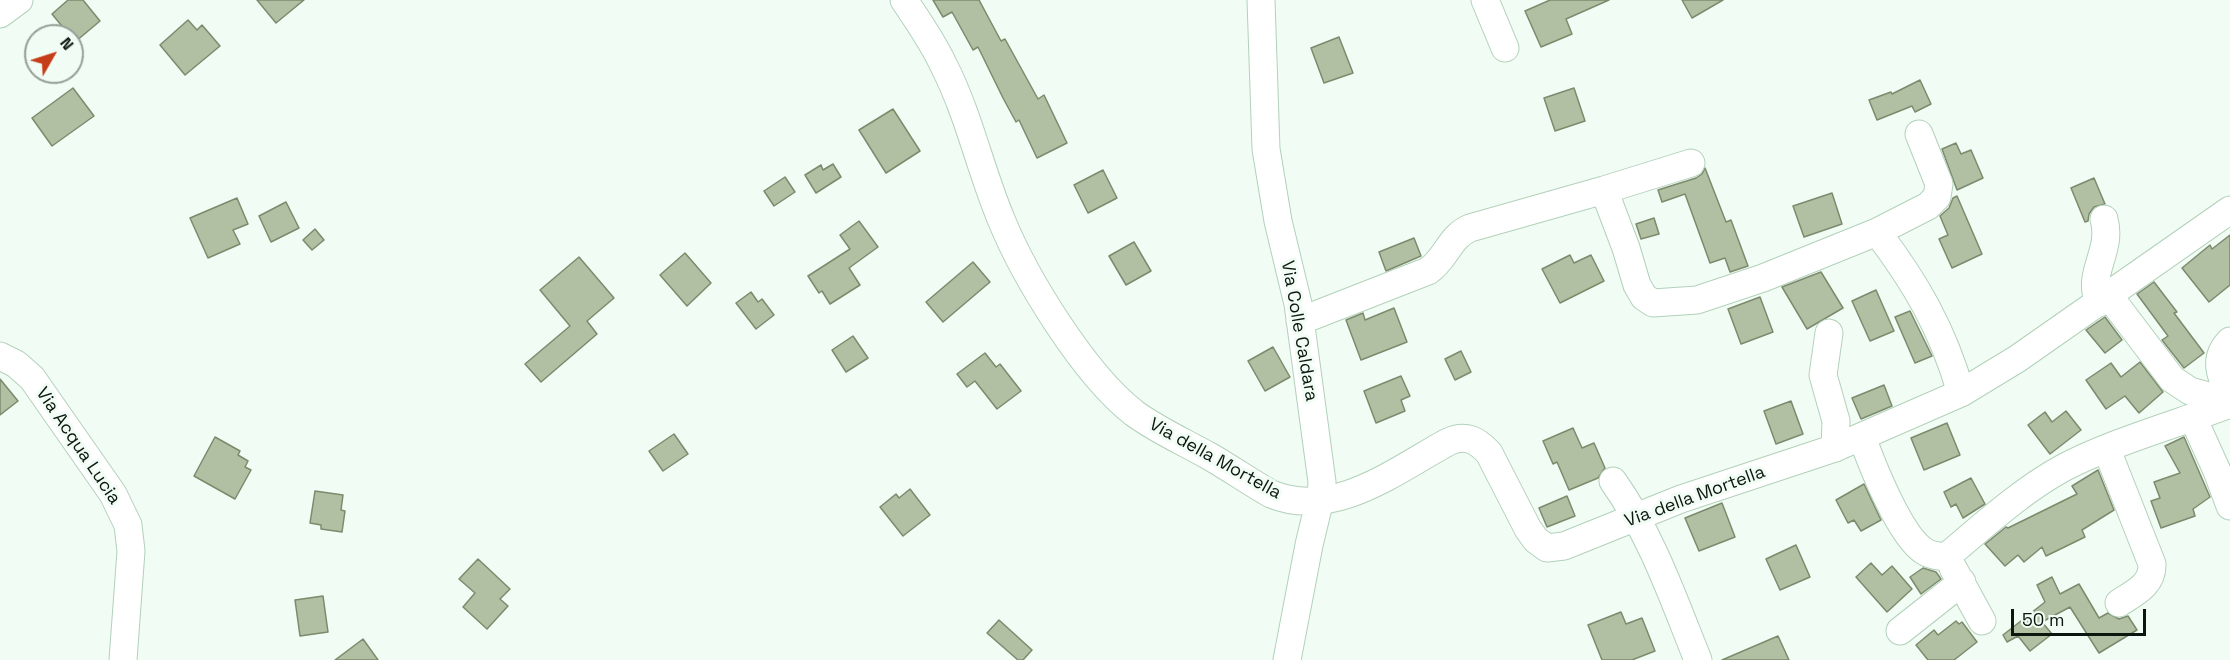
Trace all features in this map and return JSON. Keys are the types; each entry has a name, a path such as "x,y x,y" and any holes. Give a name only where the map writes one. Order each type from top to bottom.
{"street":[{"path":"0,14 19,0"},
{"name":"Via della Mortella","path":"904,0 932,42 948,73 1001,220 1018,254 1049,308 1098,378 1139,416 1261,489 1288,500 1346,495 1361,490 1448,442 1464,438 1476,440 1489,453 1528,529 1536,540 1547,548 1564,546 1687,497 1835,448 1961,393 2017,359 2230,210"},
{"name":"Via Colle Caldara","path":"1261,0 1266,149 1272,191 1300,321 1322,489 1287,660"},
{"path":"1485,0 1505,48"},
{"path":"1604,190 1637,285 1644,297 1653,303 1697,300 1722,293 1877,232 1928,206 1939,192 1938,179 1919,134"},
{"path":"1300,321 1428,271 1442,258 1454,238 1466,229 1691,163"},
{"path":"2104,219 2107,241 2094,284 2104,299 2172,379 2190,391 2230,403"},
{"path":"1877,232 1912,281 1929,310 1949,356 1961,393"},
{"path":"1829,333 1822,375 1836,421 1835,448"},
{"path":"2230,341 2220,354 2218,364 2230,397"},
{"name":"Via Acqua Lucia","path":"0,356 16,364 32,378 108,486 124,514 131,544 123,660"},
{"path":"1946,557 1983,526 2054,474 2080,460 2230,403"},
{"path":"2193,418 2230,506"},
{"path":"1862,437 1894,510 1912,539 1925,552 1946,557 1982,621"},
{"path":"2107,450 2152,564 2150,577 2145,585 2118,603"},
{"path":"1613,481 1637,517 1654,550 1698,660"},
{"path":"1900,631 1962,582"}],"building":[{"path":"68,0 83,0 100,21 84,34 84,24 60,24 52,14"},
{"path":"257,0 304,0 276,23"},
{"path":"933,0 979,0 1001,41 1005,39 1038,99 1044,95 1067,143 1037,158 1019,120 1016,122 978,47 973,50 952,12 943,17"},
{"path":"1550,0 1609,0 1566,19 1572,34 1541,47 1525,11"},
{"path":"1682,0 1723,0 1692,18"},
{"path":"188,20 197,30 202,25 220,46 185,75 160,45"},
{"path":"1339,37 1353,73 1324,83 1311,48"},
{"path":"1920,80 1931,104 1915,112 1912,106 1877,120 1869,100 1891,92 1892,94"},
{"path":"73,88 94,116 52,146 32,118"},
{"path":"1574,88 1585,121 1555,131 1544,98"},
{"path":"893,109 920,151 886,173 859,130"},
{"path":"1956,143 1961,154 1971,150 1983,178 1957,190 1942,149"},
{"path":"833,164 841,177 816,193 805,175 821,165 823,170"},
{"path":"1705,168 1726,222 1731,220 1748,266 1730,272 1725,258 1710,263 1685,194 1662,202 1658,190 1696,178"},
{"path":"1103,170 1117,198 1088,213 1074,185"},
{"path":"785,177 795,192 774,206 764,191"},
{"path":"2094,178 2105,204 2094,207 2089,214 2088,221 2085,222 2071,188"},
{"path":"1832,193 1842,224 1804,237 1793,206"},
{"path":"1957,196 1982,254 1952,268 1939,239 1948,235 1940,216"},
{"path":"237,198 248,224 233,230 240,244 208,258 190,218"},
{"path":"286,202 299,228 271,242 259,216"},
{"path":"1654,218 1659,234 1641,239 1636,224"},
{"path":"859,221 878,247 849,268 860,285 830,304 822,291 819,293 808,276 850,249 840,235"},
{"path":"315,229 324,240 312,250 303,240"},
{"path":"2230,235 2230,285 2209,302 2182,268 2210,245 2212,249"},
{"path":"1414,238 1421,256 1386,271 1379,252"},
{"path":"1134,242 1151,271 1126,285 1109,256"},
{"path":"685,253 711,283 687,306 660,275"},
{"path":"1570,255 1574,263 1591,255 1604,281 1560,303 1542,269"},
{"path":"579,257 614,298 587,321 597,334 541,382 525,364 570,326 540,290"},
{"path":"973,262 990,282 943,322 926,302"},
{"path":"1821,272 1843,308 1807,329 1782,287"},
{"path":"2154,282 2204,353 2184,368 2162,340 2168,336 2137,294"},
{"path":"1876,290 1894,331 1870,341 1852,301"},
{"path":"751,292 758,302 762,299 774,315 756,329 736,303"},
{"path":"1760,297 1773,332 1741,344 1728,309"},
{"path":"1394,308 1407,342 1361,360 1346,320 1363,313 1365,320"},
{"path":"1910,311 1932,356 1915,363 1895,317"},
{"path":"2105,317 2122,340 2105,353 2086,330"},
{"path":"853,336 868,358 846,372 832,350"},
{"path":"1273,347 1290,377 1265,391 1248,361"},
{"path":"1461,351 1471,372 1455,380 1445,359"},
{"path":"985,353 996,367 1000,364 1021,391 997,409 975,381 967,387 957,374"},
{"path":"2140,362 2163,392 2139,413 2125,396 2106,409 2086,380 2111,363 2121,377"},
{"path":"1401,376 1410,396 1401,400 1405,411 1376,423 1364,391"},
{"path":"0,379 18,401 0,415"},
{"path":"1884,385 1892,406 1861,419 1852,398"},
{"path":"1791,401 1803,434 1776,444 1764,411"},
{"path":"2066,411 2081,430 2050,454 2028,425 2045,412 2052,422"},
{"path":"1947,423 1960,455 1924,470 1911,438"},
{"path":"1573,428 1582,448 1594,443 1605,468 1598,478 1569,490 1557,462 1553,464 1543,441"},
{"path":"674,434 688,454 663,471 649,451"},
{"path":"215,437 240,451 238,455 248,461 245,467 251,470 235,499 194,476"},
{"path":"2184,437 2210,497 2193,509 2195,516 2161,528 2151,501 2160,498 2154,482 2180,473 2165,446"},
{"path":"2098,470 2114,510 2082,530 2085,537 2046,556 2042,547 2024,562 2018,555 2005,566 1985,544 2006,527 2077,494 2072,486"},
{"path":"1971,478 1985,504 1963,518 1956,504 1951,507 1944,492"},
{"path":"1864,484 1881,520 1861,531 1854,520 1848,523 1836,500"},
{"path":"910,489 930,515 903,536 880,507 896,494 899,498"},
{"path":"315,491 343,495 341,510 345,511 342,532 321,529 321,525 310,523"},
{"path":"1567,496 1575,516 1547,527 1539,508"},
{"path":"1722,503 1735,537 1699,551 1685,518"},
{"path":"1796,545 1810,577 1780,590 1766,559"},
{"path":"478,559 510,589 500,599 508,606 487,629 463,607 475,593 459,579"},
{"path":"1871,563 1882,575 1892,566 1912,589 1887,612 1856,577"},
{"path":"1923,568 1936,572 1941,579 1921,594 1910,577"},
{"path":"2052,577 2060,594 2079,584 2099,618 2108,613 2119,619 2128,616 2137,630 2099,653 2070,607 2042,622 2052,634 2030,651 2018,636 2007,642 2003,635 2045,602 2037,585"},
{"path":"323,596 328,632 300,636 295,600"},
{"path":"1621,612 1626,624 1642,618 1655,651 1632,660 1602,660 1588,625"},
{"path":"999,620 1032,650 1023,660 1018,660 987,633"},
{"path":"1956,621 1959,624 1962,622 1977,642 1954,660 1928,660 1916,645 1934,630 1938,635"},
{"path":"1778,636 1789,660 1722,660"},
{"path":"363,639 378,660 335,660"}]}
